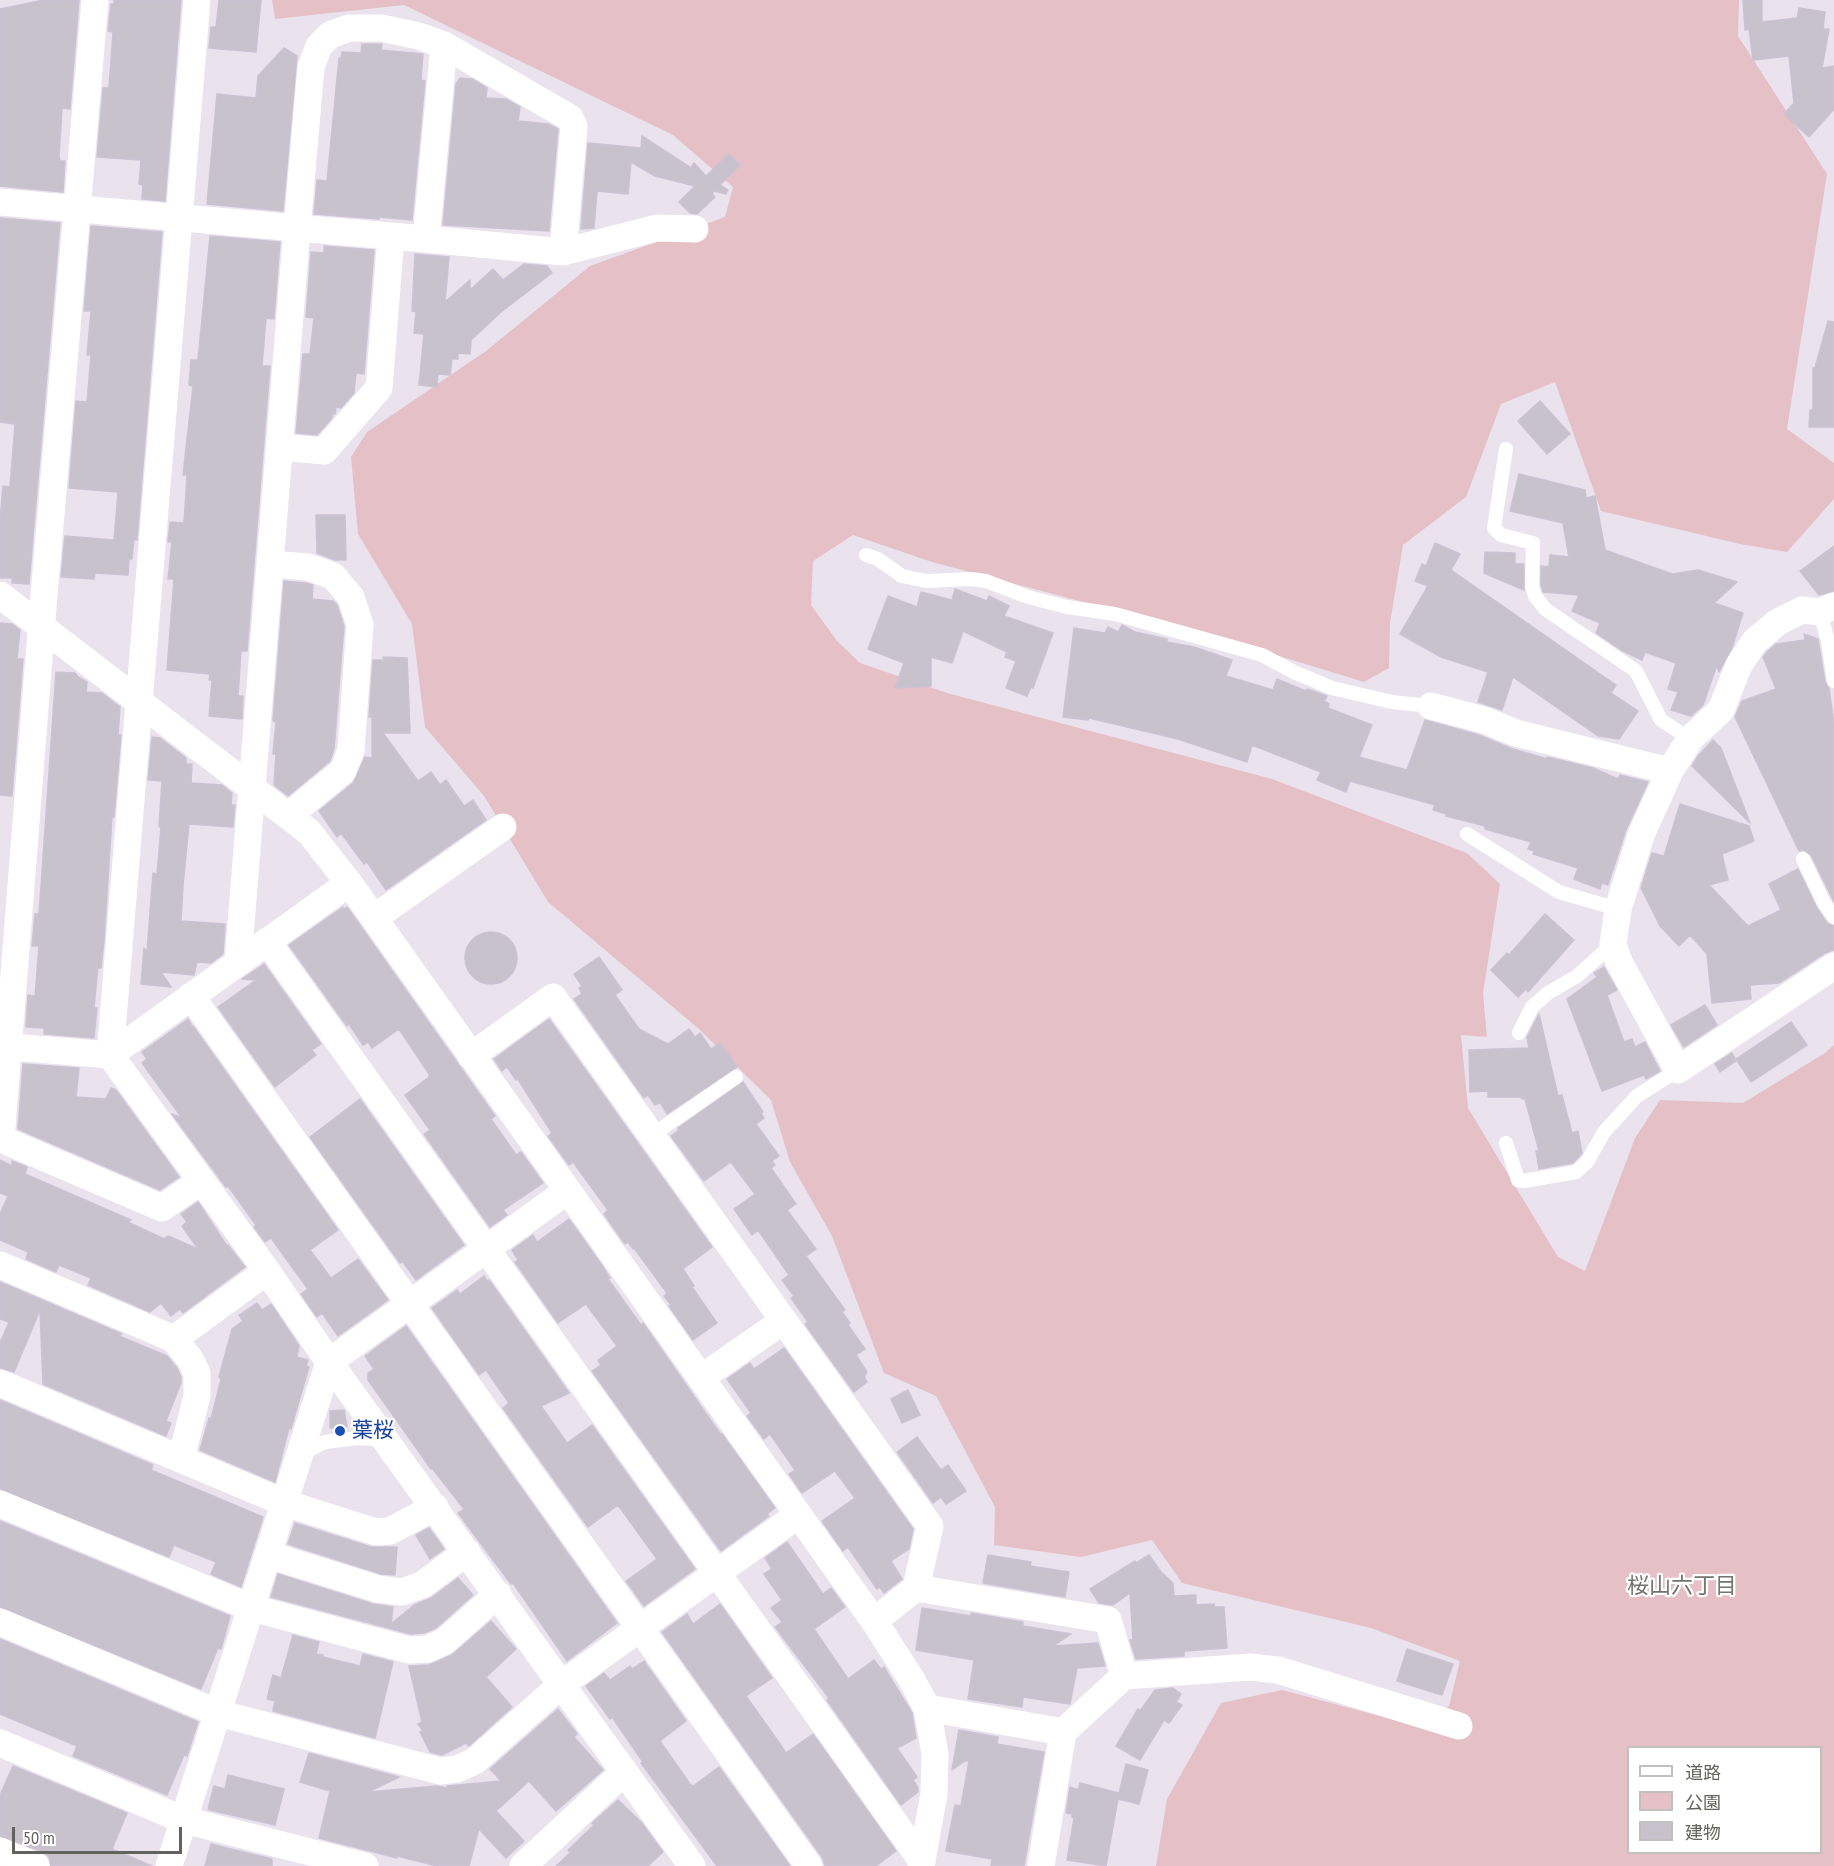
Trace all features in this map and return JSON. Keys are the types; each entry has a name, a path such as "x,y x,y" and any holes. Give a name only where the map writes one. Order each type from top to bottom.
{"street":[{"path":"95,0 4,1047 1,1139 162,1208 201,1181"},
{"path":"197,0 110,1055 562,1684 624,1772 682,1862"},
{"path":"238,961 311,67 319,46 330,35 349,28 381,28 419,36 444,45 570,118 574,126 563,252"},
{"path":"426,239 444,45"},
{"path":"0,202 563,252 657,228 695,229"},
{"path":"280,447 324,450 379,388 391,236"},
{"path":"270,564 309,567 333,576 351,597 360,625 351,750 343,771 288,816"},
{"path":"0,595 309,832 350,883 874,1621 912,1680 927,1708 935,1754 934,1794 921,1863"},
{"path":"1827,609 1802,610 1778,622 1755,641 1739,664 1721,710 1690,739 1670,771 1641,835 1618,909 1613,944 1618,960 1678,1070 1834,966"},
{"path":"1431,706 1484,720 1516,733 1670,771"},
{"path":"374,918 503,827"},
{"path":"4,1047 110,1055 238,961 350,883"},
{"path":"267,941 921,1863"},
{"path":"190,996 809,1866"},
{"path":"471,1056 553,997 930,1526 916,1588 874,1621"},
{"path":"169,1866 329,1362 567,1191"},
{"path":"0,1265 174,1339 190,1359 197,1373 197,1396 181,1460"},
{"path":"174,1339 267,1271"},
{"path":"701,1378 783,1321"},
{"path":"0,1383 285,1503 376,1532 390,1531 435,1507"},
{"path":"0,1504 252,1608 409,1650 428,1649 445,1641 498,1594"},
{"path":"0,1622 218,1713 440,1771 457,1769 475,1761 562,1684 798,1515"},
{"path":"268,1555 378,1589 402,1592 422,1585 467,1552"},
{"path":"916,1588 1108,1620 1124,1676"},
{"path":"1041,1866 1063,1732 1124,1676 1250,1667 1278,1670 1459,1726"},
{"path":"927,1708 1063,1732"},
{"path":"0,1743 184,1820 365,1866"},
{"path":"523,1866 624,1772"},
{"path":"0,1851 36,1866"}],"lane":[{"path":"1506,448 1494,528 1501,535 1533,543 1532,586 1535,596 1545,609 1636,671 1660,720 1690,739"},
{"path":"866,555 878,559 902,576 926,581 971,579 986,581 1028,597 1115,614 1262,655 1332,688 1392,702 1431,706"},
{"path":"1827,609 1828,641 1834,681"},
{"path":"1467,834 1559,892 1618,909"},
{"path":"1803,859 1824,903 1834,917"},
{"path":"1519,1033 1532,1007 1548,993 1577,976 1613,944"},
{"path":"1506,1143 1518,1180 1576,1172 1587,1162 1604,1132 1637,1096 1678,1070"},
{"path":"651,1136 736,1077"},
{"path":"301,1454 325,1442 357,1438 386,1440"}],"green space":[{"path":"272,0 1739,0 1738,36 1827,174 1787,429 1834,463 1834,499 1787,552 1740,544 1601,511 1555,382 1501,404 1466,497 1403,545 1390,623 1389,668 1364,682 1227,640 932,562 853,535 813,561 811,605 837,641 860,663 947,693 1272,779 1467,853 1500,884 1483,993 1487,1037 1461,1035 1468,1108 1558,1257 1585,1271 1635,1138 1660,1100 1743,1103 1825,1053 1834,1045 1834,1866 1156,1866 1167,1799 1221,1703 1282,1690 1418,1726 1449,1706 1460,1661 1371,1628 1182,1583 1152,1540 1081,1557 994,1545 995,1507 936,1396 884,1373 832,1236 790,1162 771,1100 699,1029 548,902 484,796 425,727 412,624 358,534 351,457 367,432 486,351 590,266 725,217 733,187 673,135 404,5 275,19"}],"building":[{"path":"44,0 79,0 70,109 62,108 59,156 60,161 65,161 63,192 0,186 0,9"},
{"path":"114,0 181,0 165,201 142,199 143,185 139,184 141,160 97,157 103,88 109,88 113,32 108,31 111,4 114,4"},
{"path":"219,0 261,0 256,52 209,48 211,27 216,27"},
{"path":"1743,0 1762,0 1762,22 1797,18 1799,8 1825,12 1823,29 1829,29 1822,68 1834,66 1834,109 1809,137 1784,114 1794,103 1789,56 1753,60 1749,29 1745,30"},
{"path":"362,44 382,44 381,50 423,54 421,80 425,81 412,220 314,214 317,180 327,181 339,58 341,59 342,52 361,53"},
{"path":"284,48 297,56 283,211 207,204 217,94 256,98 258,76"},
{"path":"460,78 472,79 487,88 486,98 506,99 520,107 518,121 548,124 558,129 549,231 443,225 456,84"},
{"path":"642,136 691,168 694,163 706,176 729,154 740,165 720,185 728,190 726,194 714,191 712,194 715,197 697,214 690,213 679,202 695,186 655,176 631,162 628,194 597,191 594,228 581,229 588,143 641,148"},
{"path":"0,218 60,223 29,584 12,583 12,578 0,578 0,521 3,486 10,487 15,424 0,422"},
{"path":"91,226 162,232 137,540 134,539 128,575 95,573 94,579 61,577 65,536 114,540 118,492 69,488 76,401 87,402 91,355 87,355 91,311 84,311"},
{"path":"210,236 280,242 274,319 266,318 262,366 270,366 247,651 241,651 238,696 243,696 242,719 209,716 212,680 209,680 210,674 167,670 174,579 168,579 172,542 168,542 170,522 184,523 187,475 183,475 193,386 189,385 191,360 198,360"},
{"path":"324,246 374,250 364,374 356,373 354,393 341,408 336,407 335,414 332,414 332,418 317,435 296,433 303,354 310,354 314,318 306,317 311,252 324,253"},
{"path":"415,254 449,257 445,302 470,280 470,290 493,269 503,280 524,264 547,266 552,273 501,312 471,340 470,354 458,353 458,359 452,359 450,375 438,374 437,387 419,385 424,334 414,333 416,312 412,311"},
{"path":"1828,321 1834,322 1834,427 1809,427 1810,410 1813,410 1813,368 1815,368"},
{"path":"1540,401 1570,434 1547,454 1518,421"},
{"path":"1519,474 1585,490 1586,498 1595,496 1605,550 1672,574 1698,570 1737,582 1714,603 1743,613 1732,648 1719,672 1717,665 1703,705 1691,716 1671,710 1678,692 1668,689 1676,663 1645,652 1642,660 1621,650 1596,633 1600,623 1572,611 1579,595 1543,592 1541,566 1549,567 1550,555 1569,557 1563,523 1510,511"},
{"path":"316,515 345,515 346,560 335,560 317,553"},
{"path":"1435,543 1460,554 1451,570 1616,685 1611,693 1638,711 1619,739 1598,736 1513,677 1502,710 1478,702 1488,672 1441,657 1400,634 1428,586 1415,581 1422,564 1426,566"},
{"path":"1834,546 1834,591 1819,595 1800,571"},
{"path":"1485,552 1515,553 1515,564 1524,564 1524,590 1484,573"},
{"path":"284,581 313,585 312,599 333,601 337,605 344,626 334,749 330,761 288,796 274,785 276,754 273,754 276,722 273,721"},
{"path":"955,589 987,601 989,596 1009,606 1004,616 1053,633 1033,688 1031,687 1027,696 1006,688 1016,661 1005,657 1007,652 963,631 952,663 931,657 931,686 895,688 904,663 868,649 888,596 917,607 921,592 952,600"},
{"path":"0,623 12,624 20,630 17,659 23,659 12,796 0,795"},
{"path":"1122,625 1135,632 1167,639 1167,642 1194,647 1232,660 1226,676 1273,690 1277,679 1306,691 1307,689 1327,696 1324,701 1329,704 1328,708 1372,725 1359,757 1407,770 1425,720 1479,735 1510,748 1547,759 1547,757 1593,768 1618,779 1620,775 1648,782 1626,830 1608,885 1602,883 1600,889 1574,879 1578,868 1533,854 1534,851 1528,849 1531,842 1485,829 1485,826 1446,816 1446,814 1433,810 1435,805 1350,781 1346,792 1317,780 1321,772 1252,745 1247,762 1178,739 1089,718 1088,720 1063,717 1074,628 1105,633 1108,627 1118,632"},
{"path":"1804,634 1818,639 1834,724 1834,902 1811,855 1804,850 1799,851 1735,717 1742,701 1776,689 1763,657 1767,652 1776,644 1805,640"},
{"path":"383,657 407,658 410,733 383,733 418,781 431,772 440,785 446,780 464,806 473,800 486,820 386,890 367,862 364,864 341,833 337,837 319,811 353,783 365,757 372,758 372,717 369,717 373,660 384,660"},
{"path":"56,672 75,673 87,682 86,692 102,693 120,707 118,735 121,735 114,817 112,817 104,941 101,968 98,967 94,1008 97,1008 94,1038 44,1034 44,1028 26,1027 28,995 35,996 39,946 32,946 35,914 39,914"},
{"path":"152,737 160,738 186,758 186,764 192,764 191,783 222,785 232,793 231,805 235,805 233,827 189,824 183,885 181,921 225,924 223,954 211,963 197,962 194,975 161,972 171,987 141,984 144,948 147,952 153,873 157,874 161,827 159,827 162,781 148,780"},
{"path":"1713,740 1721,748 1750,823 1692,766"},
{"path":"1680,804 1749,826 1754,841 1722,854 1728,880 1709,885 1748,926 1781,910 1769,884 1798,869 1817,908 1827,923 1834,926 1834,950 1825,953 1779,983 1750,985 1751,999 1712,1003 1707,954 1690,935 1679,946 1660,926 1641,888 1652,853 1664,856"},
{"path":"343,907 344,909 347,907 495,1116 491,1119 516,1155 521,1152 543,1183 503,1210 507,1215 490,1227 424,1134 430,1130 405,1095 429,1077 429,1074 399,1029 372,1048 368,1042 363,1045 289,945"},
{"path":"1545,914 1574,940 1528,992 1526,989 1518,997 1491,970 1507,953 1509,955"},
{"path":"486,932 496,932 510,939 517,958 510,977 496,984 486,984 476,980 469,973 465,963 465,953 469,943 476,936"},
{"path":"599,957 622,990 615,995 639,1029 668,1044 689,1029 695,1037 700,1033 711,1049 720,1043 737,1067 667,1114 660,1102 655,1105 648,1095 644,1098 574,999 582,994 579,988 582,986 574,974"},
{"path":"264,964 321,1044 312,1050 316,1055 275,1087 218,1007 256,980 242,979"},
{"path":"1604,967 1617,990 1607,995 1624,1042 1632,1039 1635,1047 1645,1042 1660,1071 1646,1079 1644,1075 1602,1091 1567,999 1597,977 1594,973"},
{"path":"1705,1005 1717,1025 1684,1047 1671,1025"},
{"path":"1539,1014 1558,1096 1562,1095 1572,1133 1578,1131 1582,1153 1573,1163 1539,1169 1536,1151 1539,1151 1525,1099 1488,1097 1488,1091 1470,1092 1469,1050 1529,1048 1527,1037"},
{"path":"188,1019 191,1027 193,1026 338,1230 310,1250 331,1278 358,1259 388,1300 338,1336 322,1313 317,1317 301,1294 308,1289 271,1238 265,1242 254,1227 256,1225 228,1186 226,1187 172,1114 182,1118 142,1063 147,1059 142,1052"},
{"path":"549,1019 712,1247 683,1269 694,1286 692,1287 717,1323 693,1340 669,1306 671,1305 664,1296 667,1293 634,1248 628,1242 625,1244 604,1214 608,1210 573,1162 569,1165 548,1136 552,1133 517,1078 516,1080 507,1067 502,1071 494,1059"},
{"path":"1791,1022 1807,1045 1751,1082 1736,1059"},
{"path":"1732,1053 1736,1061 1720,1072 1715,1064"},
{"path":"23,1064 79,1068 76,1097 106,1099 111,1088 116,1090 179,1177 160,1190 18,1129"},
{"path":"743,1082 763,1112 761,1113 764,1118 756,1124 779,1156 772,1161 775,1165 771,1168 796,1204 787,1210 816,1249 806,1256 845,1310 842,1312 850,1323 848,1325 865,1349 856,1355 867,1372 864,1377 867,1382 854,1392 805,1324 808,1322 791,1298 794,1296 782,1280 789,1275 758,1230 752,1235 734,1209 755,1194 731,1162 704,1181 671,1136 679,1130 678,1128"},
{"path":"360,1099 464,1245 416,1280 403,1262 400,1263 310,1137"},
{"path":"0,1160 12,1166 12,1161 27,1167 25,1174 131,1220 128,1222 164,1239 168,1236 198,1249 182,1226 187,1222 181,1214 198,1202 227,1246 245,1267 183,1313 180,1309 171,1316 161,1303 150,1312 88,1285 91,1278 59,1265 56,1272 26,1259 28,1252 0,1240 0,1214 8,1196 0,1193"},
{"path":"569,1219 601,1264 610,1278 608,1279 641,1325 643,1323 775,1508 767,1514 769,1516 721,1551 592,1371 601,1365 598,1360 617,1346 586,1304 558,1323 515,1262 518,1260 512,1250 533,1235 537,1242"},
{"path":"484,1276 569,1393 541,1406 567,1443 592,1425 695,1569 644,1606 626,1581 657,1559 618,1505 588,1527 503,1408 509,1403 486,1370 479,1375 432,1308 457,1290 460,1294"},
{"path":"0,1282 122,1334 119,1336 167,1356 177,1368 181,1383 166,1421 171,1423 166,1436 43,1384 40,1310 14,1372 0,1368 0,1343 9,1322 0,1319"},
{"path":"257,1303 262,1310 271,1304 299,1346 297,1357 308,1360 306,1366 309,1367 291,1429 289,1428 275,1482 200,1450 209,1418 211,1419 232,1329 243,1321 239,1315"},
{"path":"406,1326 617,1623 567,1661 513,1583 511,1584 458,1513 464,1509 431,1469 368,1380 368,1373 374,1369 365,1356"},
{"path":"784,1348 913,1529 909,1549 891,1561 902,1579 884,1593 880,1587 877,1589 848,1547 843,1551 822,1521 855,1498 835,1471 802,1493 789,1474 795,1470 770,1434 764,1439 747,1416 751,1413 727,1379 750,1363 754,1369"},
{"path":"908,1390 920,1415 902,1423 891,1399"},
{"path":"0,1400 153,1465 151,1470 263,1517 241,1587 211,1574 216,1562 174,1545 169,1557 0,1489"},
{"path":"344,1410 347,1427 330,1428 330,1411"},
{"path":"917,1437 941,1470 948,1465 966,1491 946,1504 941,1497 933,1503 897,1452"},
{"path":"0,1521 230,1616 221,1649 218,1648 201,1689 0,1607"},
{"path":"295,1523 371,1547 397,1547 395,1575 381,1574 288,1544"},
{"path":"429,1528 444,1549 430,1559 416,1535"},
{"path":"787,1542 823,1594 831,1588 845,1607 814,1629 848,1679 874,1660 881,1669 884,1667 912,1713 916,1738 897,1748 917,1777 913,1780 918,1792 901,1805 827,1700 829,1698 775,1627 782,1622 771,1608 782,1600 764,1574 772,1569 765,1558"},
{"path":"988,1555 1031,1562 1030,1566 1069,1572 1065,1597 983,1583"},
{"path":"1149,1555 1161,1572 1173,1583 1174,1596 1196,1595 1196,1605 1214,1604 1215,1607 1224,1607 1227,1648 1184,1651 1184,1656 1136,1659 1130,1640 1133,1640 1130,1593 1113,1605 1099,1603 1090,1589"},
{"path":"278,1574 373,1604 393,1607 391,1624 414,1605 431,1598 458,1578 473,1595 436,1628 424,1633 411,1634 271,1597"},
{"path":"720,1604 772,1678 746,1696 786,1753 813,1734 896,1851 876,1866 825,1866 822,1857 662,1632 687,1614 693,1624"},
{"path":"922,1608 1023,1622 1023,1626 1071,1634 1053,1646 1098,1643 1105,1666 1077,1668 1070,1704 1023,1697 1022,1707 968,1699 974,1660 916,1650"},
{"path":"491,1621 516,1649 486,1677 512,1707 469,1746 466,1743 442,1755 430,1752 420,1732 423,1731 418,1724 422,1722 409,1666 429,1665 452,1655"},
{"path":"293,1635 319,1642 316,1654 323,1655 323,1657 360,1666 363,1654 393,1662 375,1738 273,1711 275,1701 267,1699 273,1675 281,1678"},
{"path":"0,1639 198,1722 187,1756 184,1755 167,1795 73,1756 77,1746 0,1714"},
{"path":"1407,1649 1453,1664 1442,1695 1397,1681"},
{"path":"644,1661 686,1721 660,1741 690,1784 693,1786 719,1767 790,1866 717,1866 641,1763 643,1762 612,1717 610,1719 586,1686 604,1673 610,1680 630,1666 632,1669"},
{"path":"1173,1688 1181,1694 1176,1702 1182,1705 1169,1723 1164,1720 1140,1760 1116,1746 1138,1709 1140,1711 1155,1690"},
{"path":"558,1709 577,1734 574,1737 603,1770 556,1811 529,1781 496,1811 524,1841 506,1858 479,1829 469,1866 437,1866 319,1838 330,1791 300,1782 309,1753 399,1777 368,1792 437,1786 448,1788 447,1786 501,1781 490,1769"},
{"path":"959,1730 998,1737 997,1744 1044,1752 1024,1866 991,1866 992,1859 946,1851 955,1805 961,1806 969,1761 965,1761 952,1770"},
{"path":"1126,1764 1148,1770 1139,1804 1118,1799 1106,1866 1067,1860 1074,1818 1072,1814 1066,1813 1070,1787 1078,1790 1080,1783 1119,1793"},
{"path":"13,1766 127,1813 112,1849 152,1866 51,1866 49,1857 43,1852 0,1836 0,1795"},
{"path":"228,1775 284,1789 275,1825 208,1809 214,1786 225,1789"},
{"path":"618,1800 641,1822 663,1852 648,1866 556,1866 570,1853 568,1850 594,1825 592,1823"},
{"path":"211,1844 272,1859 272,1866 205,1866"}],"place":[{"name":"葉桜","path":"340,1431"}],"district":[{"name":"桜山六丁目","path":"1682,1587"}]}
